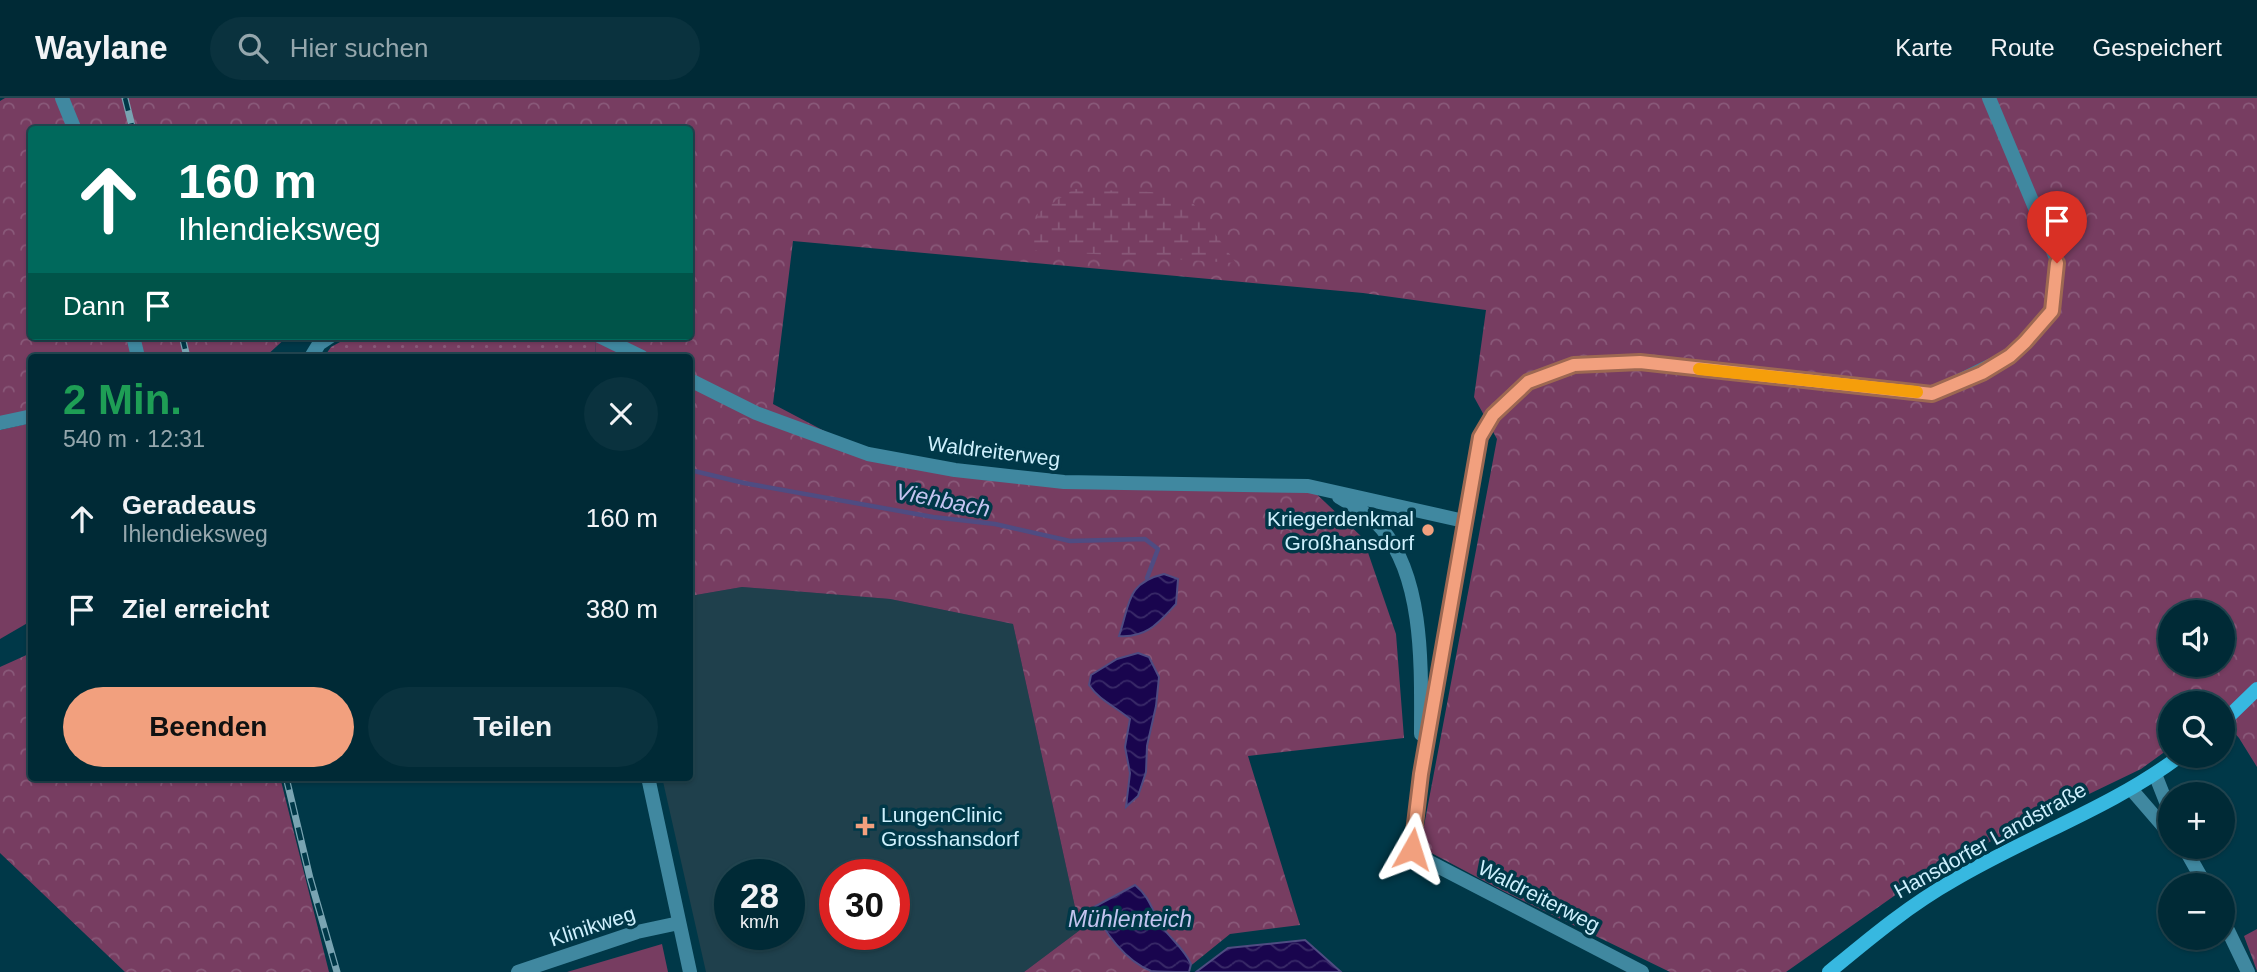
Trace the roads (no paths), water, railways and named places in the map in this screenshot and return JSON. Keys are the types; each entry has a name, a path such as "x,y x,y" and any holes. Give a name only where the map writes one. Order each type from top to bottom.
{"main road":[{"path":"2235,710 2257,689"},
{"name":"Hansdorfer Landstraße","path":"1829,972 1897,916 1955,879 2130,789 2163,768"}],"street":[{"path":"62,98 73,126"},
{"path":"1464,521 1480,437 1493,415 1528,382 1574,365 1640,362 1932,394 2010,356 2052,311 2057,263 1989,98"},
{"path":"313,354 318,344 324,340"},
{"path":"607,340 636,354"},
{"name":"Waldreiterweg","path":"693,382 756,413 868,454 955,470 1064,482 1308,486 1464,521 1421,774 1412,849 1416,855 1642,972"},
{"path":"0,423 28,417"},
{"name":"Waldreiterweg","path":"1308,486 1339,497 1365,512 1382,528 1399,553 1420,645 1421,774"},
{"path":"2155,774 2158,782"},
{"path":"649,781 690,972"},
{"path":"2130,789 2158,820"},
{"name":"Klinikweg","path":"518,972 637,932 679,923"},
{"path":"2235,945 2248,972"}],"water":[{"path":"1164,574 1178,579 1176,604 1145,632 1119,636 1131,596 1136,589 1142,583"},
{"path":"1138,653 1149,657 1159,677 1147,746 1146,772 1138,796 1126,807 1130,773 1125,747 1130,719 1089,685 1091,675 1117,659"},
{"name":"Mühlenteich","path":"1135,885 1148,900 1163,928 1182,949 1191,964 1189,972 1151,971 1124,953 1103,926 1094,907"},
{"name":"Mühlenteich","path":"1305,940 1341,972 1196,972 1228,948"}],"waterway":[{"name":"Viehbach","path":"693,471 744,483 933,517 995,524 1070,541 1145,539 1158,549 1147,578"}],"railway":[{"path":"125,98 132,126"},
{"path":"183,340 186,354"},
{"path":"287,781 310,878 337,972"}],"place":[{"name":"Kriegerdenkmal Großhansdorf","path":"1428,530"},
{"name":"LungenClinic Grosshansdorf","path":"865,826"}]}
